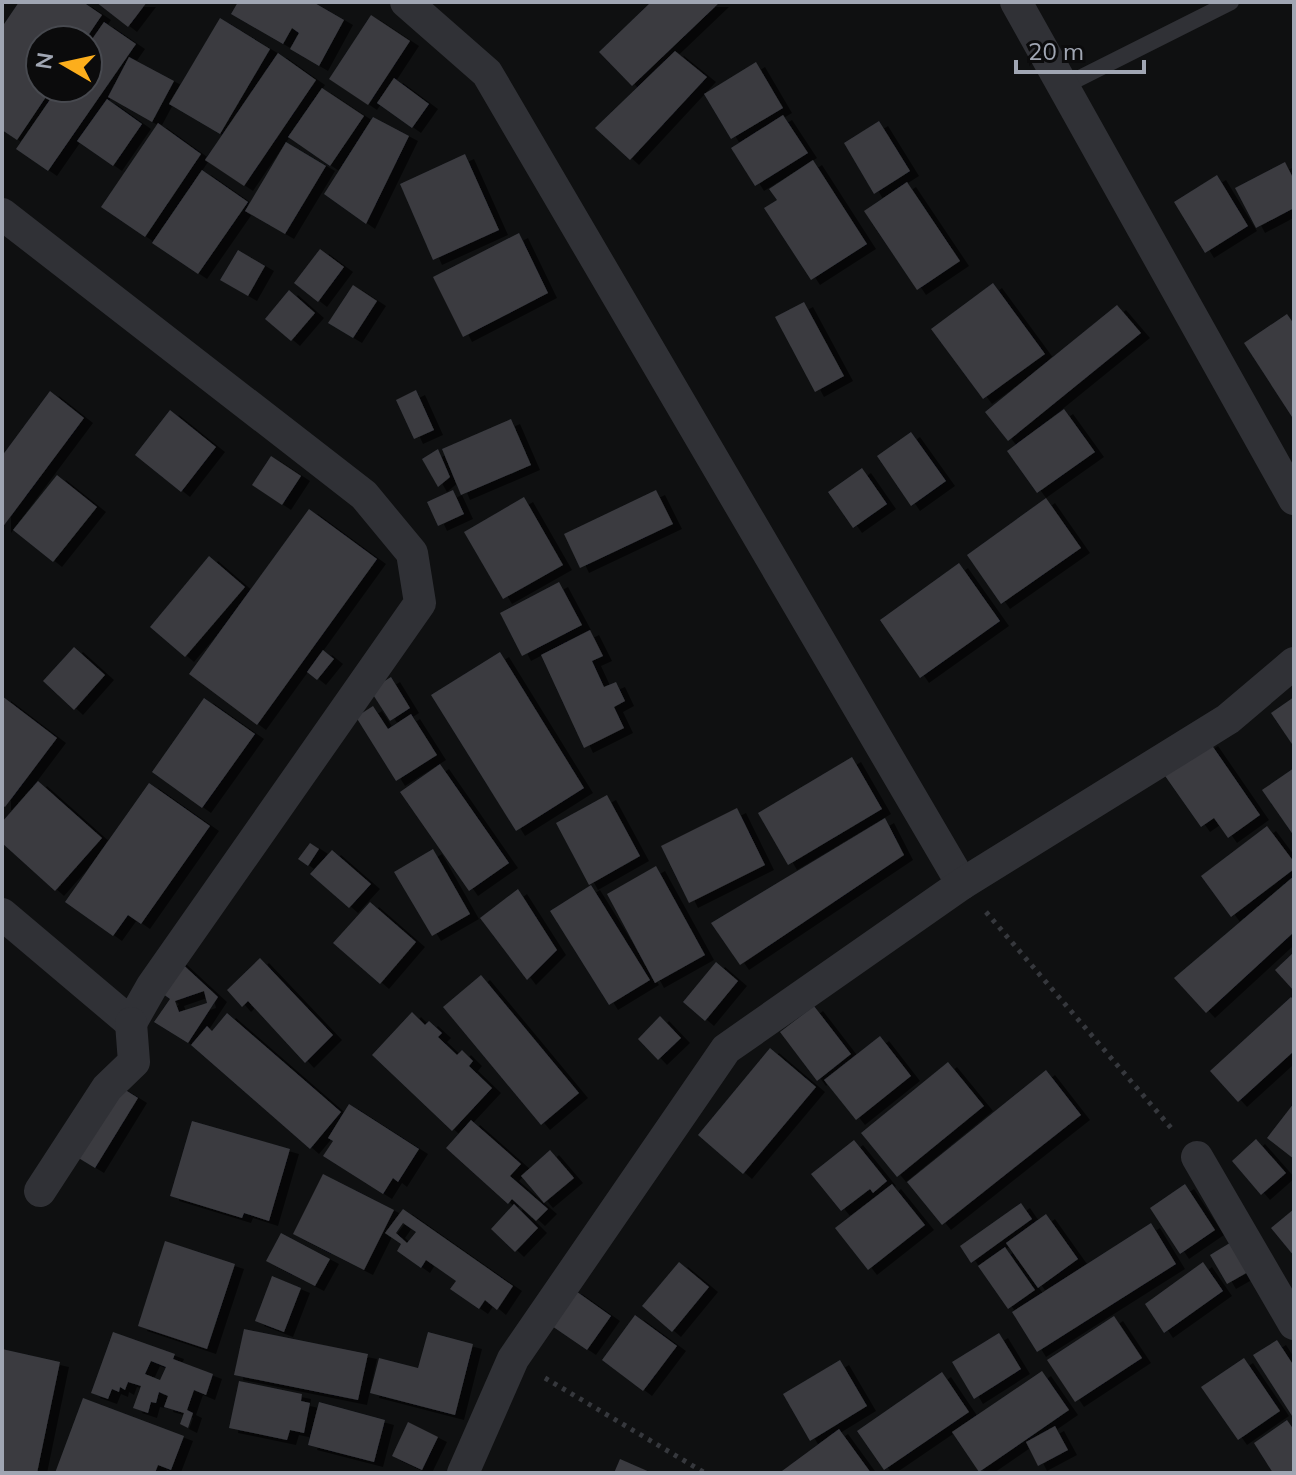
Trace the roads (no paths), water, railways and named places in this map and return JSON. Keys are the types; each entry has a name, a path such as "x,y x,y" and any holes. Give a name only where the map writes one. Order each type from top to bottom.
{"street":[{"path":"406,2 487,73 962,884"},
{"path":"1016,2 1294,499"},
{"path":"2,214 364,495 412,553 420,603 152,986 131,1023 134,1062 107,1088 40,1191"},
{"path":"463,1473 513,1359 726,1049 962,884 1228,719 1294,663"},
{"path":"2,914 131,1023"},
{"path":"1197,1157 1294,1324"}],"lane":[{"path":"1062,87 1231,2"}]}
